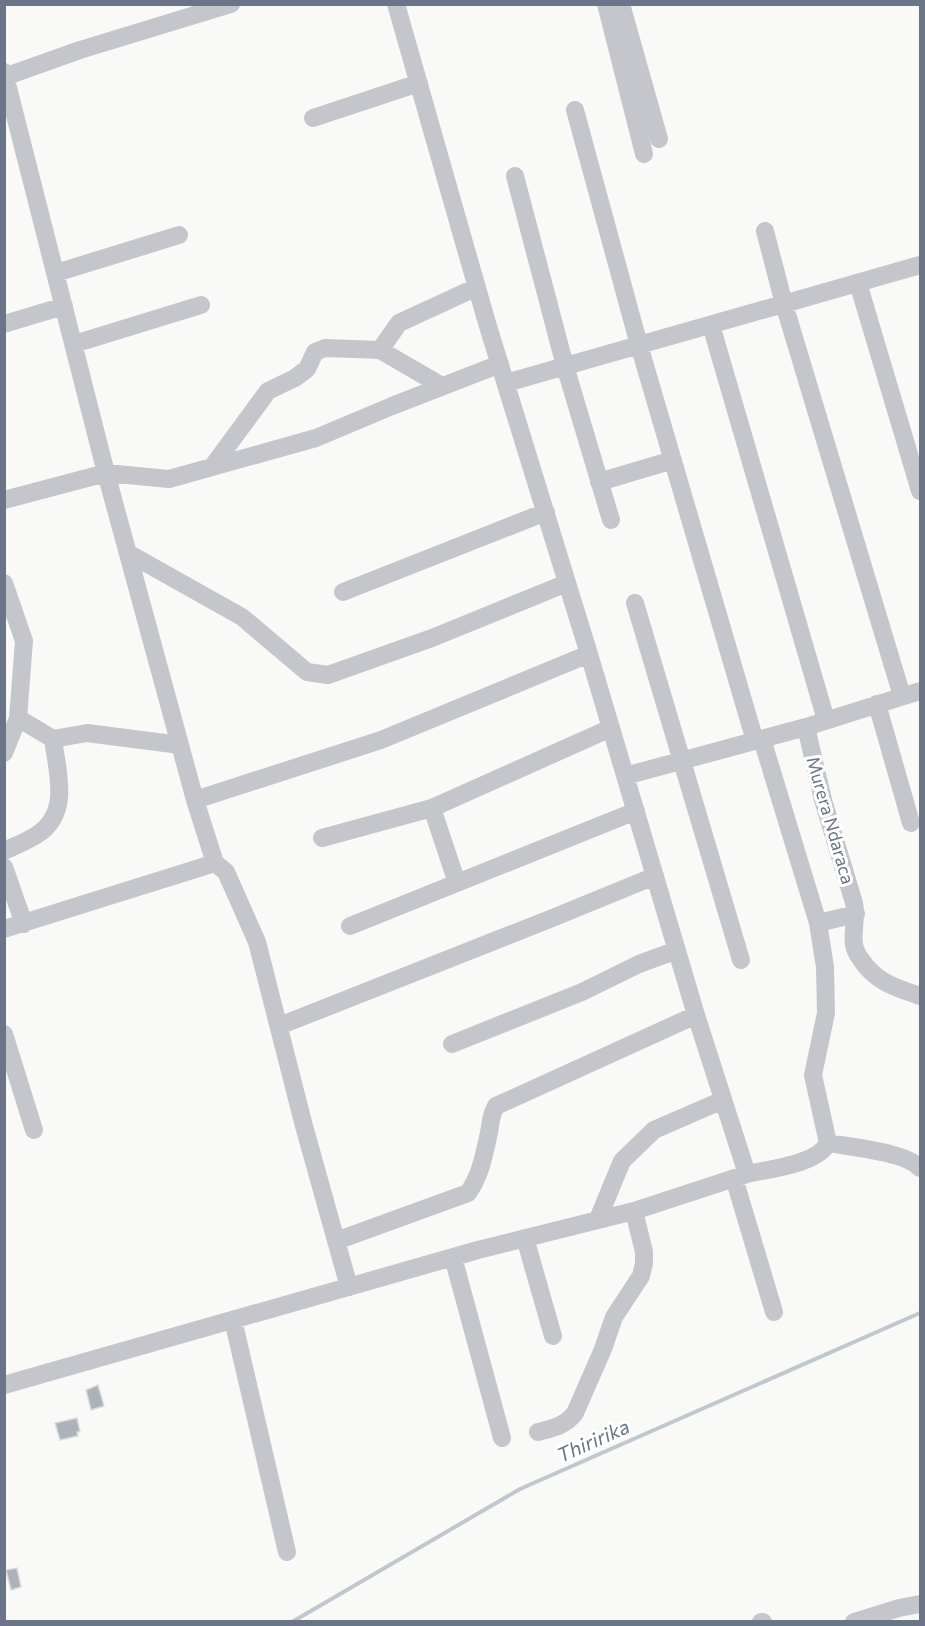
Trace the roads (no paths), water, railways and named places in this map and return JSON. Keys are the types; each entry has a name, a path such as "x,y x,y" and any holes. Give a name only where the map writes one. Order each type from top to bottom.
{"street":[{"path":"231,4 5,75 106,473 195,800 215,863 226,872 257,942 349,1287"},
{"path":"396,4 477,287 723,1100 774,1312"},
{"path":"606,4 644,154"},
{"path":"621,4 659,139"},
{"path":"313,118 419,83"},
{"path":"4,1385 453,1257 634,1211 741,1176 813,1158 825,1150 828,1143 813,1075 826,1013 825,967 818,923 758,740 673,460 575,110"},
{"path":"515,176 565,366 611,520"},
{"path":"625,776 806,727 915,694 784,304 765,231"},
{"path":"56,273 179,235"},
{"path":"506,383 921,265"},
{"path":"858,283 921,491"},
{"path":"380,350 399,323 477,287"},
{"path":"74,344 201,305"},
{"path":"4,324 64,306"},
{"path":"711,325 826,720"},
{"path":"213,466 268,391 295,378 307,369 315,352 325,348 380,350 442,386"},
{"path":"4,500 106,473 169,478 316,438 392,405 500,364"},
{"path":"599,482 673,460"},
{"path":"343,592 546,512"},
{"path":"128,553 242,617 306,672 328,675 432,638 567,583"},
{"path":"4,583 24,641 18,718 4,753"},
{"path":"635,603 741,960"},
{"path":"195,800 381,740 589,654"},
{"path":"877,704 911,823"},
{"path":"18,718 53,739 87,733 180,745"},
{"name":"Murera Ndaraca","path":"806,727 823,800 855,903 854,944 856,953 869,972 888,985 921,996"},
{"path":"322,838 432,808 611,728"},
{"path":"4,851 40,833 56,815 61,796 53,739"},
{"path":"432,808 458,883"},
{"path":"350,926 636,811"},
{"path":"4,929 215,863"},
{"path":"4,867 24,924"},
{"path":"279,1026 550,920 655,876"},
{"path":"818,923 856,914"},
{"path":"452,1044 582,992 639,964 677,950"},
{"path":"336,1241 468,1193 477,1180 490,1117 496,1106 696,1015"},
{"path":"4,1034 34,1130"},
{"path":"598,1219 622,1161 654,1130 723,1100"},
{"path":"828,1143 898,1156 915,1162 921,1168"},
{"path":"538,1432 568,1422 575,1413 603,1349 614,1317 641,1276 644,1252 634,1211"},
{"path":"525,1238 553,1336"},
{"path":"453,1257 502,1438"},
{"path":"233,1320 287,1552"},
{"path":"854,1622 899,1608 921,1604"},
{"path":"898,1622 921,1609"}],"waterway":[{"name":"Thiririka","path":"292,1622 520,1489 920,1313"}]}
